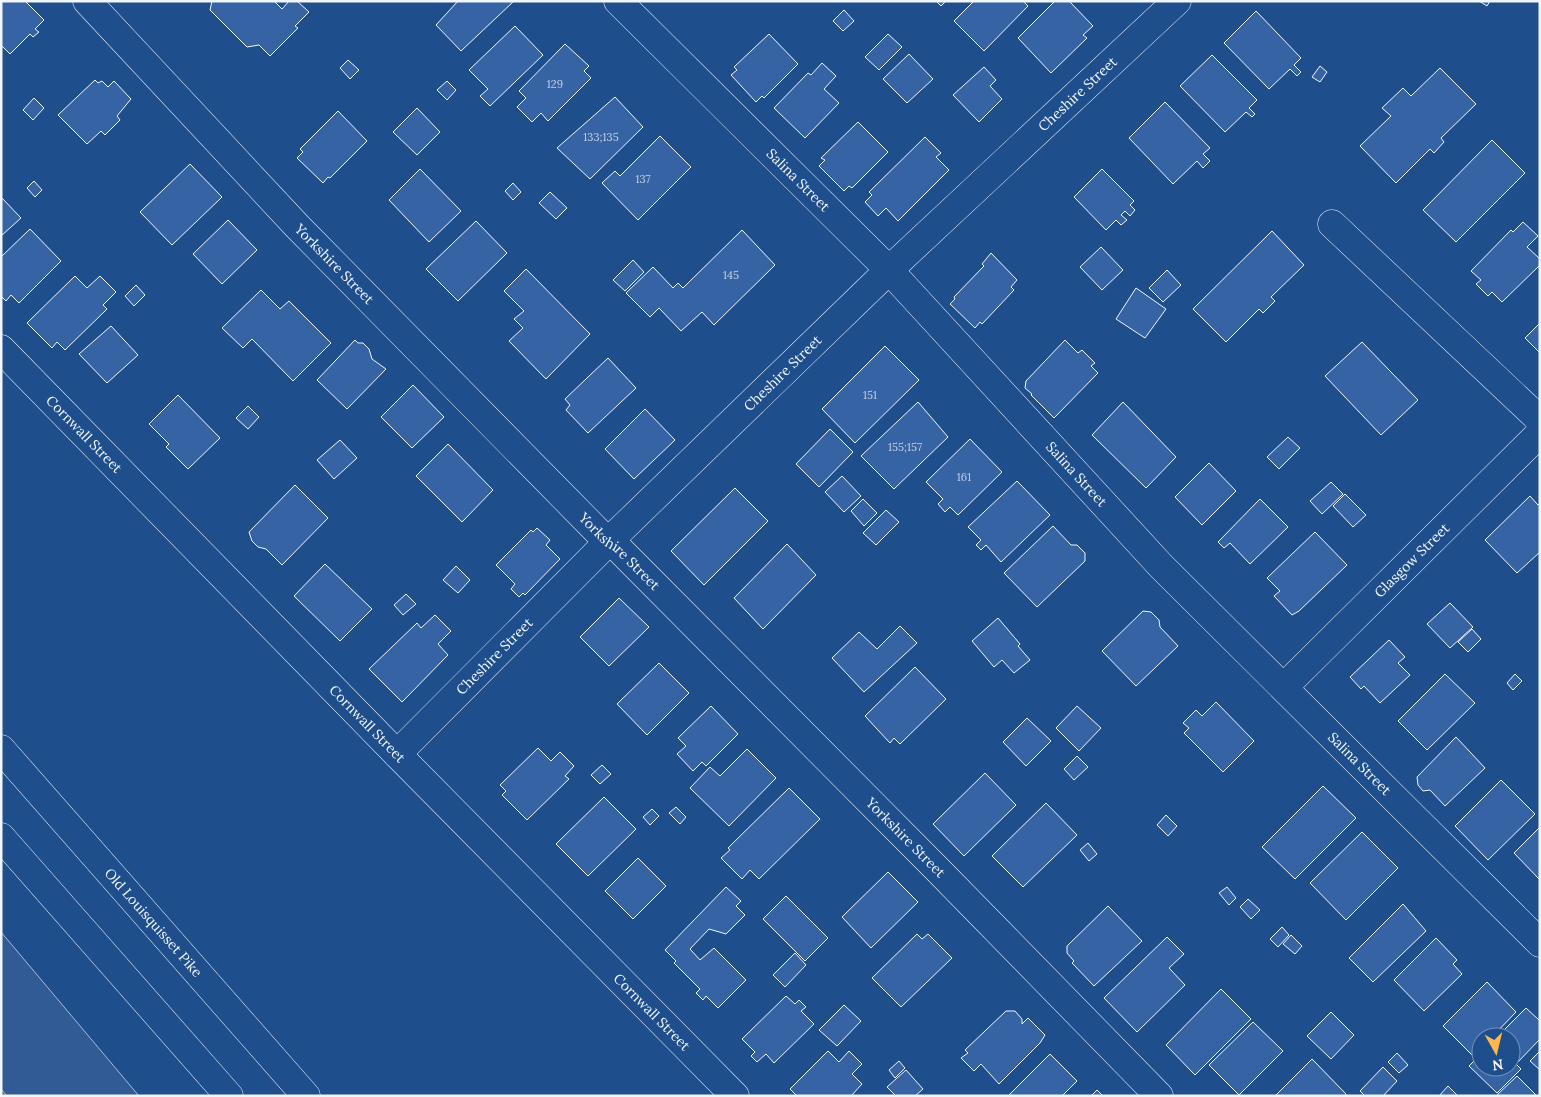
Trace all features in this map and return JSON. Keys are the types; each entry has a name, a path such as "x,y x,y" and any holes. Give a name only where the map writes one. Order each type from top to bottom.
{"main road":[{"name":"Yorkshire Street","path":"87,1 297,226 608,542 617,547 930,862 1159,1096"},
{"name":"Salina Street","path":"618,1 889,270 1161,566 1540,943"},
{"name":"Cheshire Street","path":"397,754 608,542 1159,7"},
{"path":"1332,224 1540,420"},
{"name":"Cornwall Street","path":"1,349 735,1096"},
{"name":"Glasgow Street","path":"1284,687 1540,433"},
{"name":"Old Louisquisset Pike","path":"1,749 306,1096"},
{"path":"1,837 229,1096"}],"shaded area":[{"path":"1,932 139,1096 1,1096"}],"building":[{"path":"1,1 25,1 44,20 35,29 39,32 33,37 30,34 10,54 1,45"},
{"path":"212,1 274,1 282,9 289,1 297,1 309,12 295,26 298,28 270,56 259,45 247,47 210,10"},
{"path":"458,1 514,1 461,51 436,25"},
{"path":"936,1 946,1 941,6"},
{"path":"974,1 1023,1 1028,6 984,51 954,21"},
{"path":"1055,1 1069,1 1093,26 1083,35 1087,38 1051,73 1018,38"},
{"path":"1479,1 1490,1 1487,6"},
{"path":"844,10 854,21 843,31 833,21"},
{"path":"1256,11 1301,58 1294,65 1301,72 1297,76 1290,69 1269,89 1224,43"},
{"path":"515,26 543,55 490,106 480,96 488,89 469,70"},
{"path":"769,34 798,64 764,98 762,96 756,102 731,75 737,70 734,67"},
{"path":"888,34 902,47 879,70 865,57"},
{"path":"565,44 589,66 584,71 591,78 548,121 541,113 532,122 517,107 526,98 519,91"},
{"path":"909,54 933,79 907,103 883,79"},
{"path":"1212,55 1257,100 1249,108 1255,114 1252,117 1246,112 1225,132 1180,86"},
{"path":"348,60 359,70 350,79 340,68"},
{"path":"822,63 836,76 824,89 839,103 805,138 774,108 808,73 811,75"},
{"path":"1320,66 1327,72 1320,82 1312,77"},
{"path":"984,67 996,80 990,86 1002,99 979,122 953,95"},
{"path":"1440,68 1476,104 1441,138 1444,142 1434,153 1430,149 1396,183 1360,146 1391,116 1382,108 1403,88 1411,96"},
{"path":"95,80 98,83 102,81 108,87 114,81 131,99 117,116 120,120 105,135 101,131 87,144 58,115"},
{"path":"447,81 456,90 447,100 437,90"},
{"path":"615,97 643,127 590,179 557,148"},
{"path":"34,98 44,108 33,120 23,110"},
{"path":"1165,102 1210,148 1203,154 1210,161 1203,168 1197,161 1173,184 1129,138"},
{"path":"417,108 440,132 417,155 393,132"},
{"path":"338,111 367,141 323,183 297,158 303,152 300,149"},
{"path":"858,122 888,152 852,188 849,186 844,191 819,166 825,160 821,158"},
{"path":"660,136 691,167 638,220 602,183 615,171 620,176"},
{"path":"925,137 941,153 936,157 949,170 898,221 886,208 878,216 865,202 872,195 869,192"},
{"path":"1492,140 1525,173 1456,242 1423,210"},
{"path":"190,164 222,197 172,245 140,212"},
{"path":"420,169 461,211 429,242 389,200"},
{"path":"1102,169 1134,201 1130,205 1135,210 1130,216 1125,211 1121,215 1127,220 1121,225 1116,220 1106,230 1074,197"},
{"path":"34,181 42,190 35,197 27,188"},
{"path":"513,183 521,192 513,200 505,191"},
{"path":"550,192 567,208 556,219 539,203"},
{"path":"1,197 21,218 1,236"},
{"path":"228,220 257,250 222,284 193,254"},
{"path":"476,221 507,253 458,301 426,269"},
{"path":"1523,222 1538,236 1527,247 1540,259 1540,265 1502,302 1492,292 1488,296 1476,284 1481,280 1471,271 1511,230 1513,232"},
{"path":"30,229 61,261 19,303 11,295 6,301 1,296 1,257"},
{"path":"742,230 775,265 714,325 702,312 681,331 659,308 650,317 626,293 653,267 673,288 678,283 683,288"},
{"path":"1272,231 1304,265 1271,297 1275,301 1263,313 1259,309 1226,342 1193,309"},
{"path":"1101,247 1123,270 1102,290 1080,267"},
{"path":"991,253 1017,280 1011,287 1014,290 982,324 980,322 975,328 950,304 955,299 954,297 984,266 982,264"},
{"path":"633,260 644,272 625,291 613,280"},
{"path":"526,269 590,334 546,379 509,341 523,328 514,319 524,311 504,291"},
{"path":"1167,270 1181,285 1163,302 1149,288"},
{"path":"75,276 87,288 100,276 116,292 103,305 107,309 65,350 57,342 52,348 27,323"},
{"path":"136,285 145,295 134,306 125,296"},
{"path":"1136,288 1166,309 1145,338 1116,319"},
{"path":"261,290 280,309 289,301 331,343 293,381 252,339 243,348 222,328"},
{"path":"1540,323 1540,353 1525,338"},
{"path":"111,326 138,355 107,383 79,354"},
{"path":"355,340 358,343 363,343 369,349 372,359 386,369 347,409 317,380"},
{"path":"1065,340 1078,353 1082,350 1095,363 1091,366 1098,373 1054,418 1025,388 1026,381"},
{"path":"1362,342 1418,400 1381,435 1325,376"},
{"path":"885,346 919,380 855,443 822,409"},
{"path":"608,358 636,388 588,433 566,410 570,405 565,399"},
{"path":"413,385 444,417 412,448 381,417"},
{"path":"178,395 220,438 188,469 166,447 169,444 149,424"},
{"path":"918,402 948,437 894,489 861,456"},
{"path":"1123,402 1176,457 1146,488 1092,435"},
{"path":"248,406 259,417 248,429 236,418"},
{"path":"645,409 675,440 634,479 605,449"},
{"path":"830,429 853,452 819,487 796,464"},
{"path":"1288,437 1300,448 1279,469 1267,457"},
{"path":"970,439 1002,472 958,515 950,507 945,512 938,504 943,499 926,482"},
{"path":"340,440 357,458 334,479 317,460"},
{"path":"448,444 493,490 462,522 416,476"},
{"path":"1209,463 1236,491 1202,525 1175,497"},
{"path":"842,476 861,496 844,512 825,492"},
{"path":"1017,481 1050,515 1001,562 986,545 981,550 976,545 981,540 968,527"},
{"path":"1331,482 1343,494 1322,514 1310,501"},
{"path":"295,485 328,518 282,565 266,549 258,547 252,541 249,532"},
{"path":"735,488 768,521 704,585 671,551"},
{"path":"1345,494 1366,515 1353,527 1333,506"},
{"path":"1530,496 1538,505 1540,504 1540,552 1517,573 1485,540"},
{"path":"863,499 877,513 864,526 851,511"},
{"path":"1260,499 1288,527 1250,564 1230,543 1224,548 1218,542"},
{"path":"886,510 899,522 876,545 863,533"},
{"path":"1053,526 1071,545 1077,545 1085,553 1085,561 1037,607 1004,573"},
{"path":"537,528 550,540 546,545 560,559 525,595 523,593 519,597 511,589 515,584 496,565 531,530 533,532"},
{"path":"1315,532 1347,565 1299,611 1292,615 1274,596 1280,591 1267,578"},
{"path":"787,544 816,575 763,629 734,598"},
{"path":"325,564 372,609 340,641 294,596"},
{"path":"456,566 470,580 458,593 443,580"},
{"path":"406,594 416,604 403,615 394,605"},
{"path":"619,598 649,627 609,666 580,637"},
{"path":"1450,603 1473,627 1450,648 1427,624"},
{"path":"1143,611 1151,612 1159,620 1160,627 1178,646 1136,686 1102,651"},
{"path":"435,615 451,631 438,644 448,655 402,702 369,669 417,623 421,628"},
{"path":"998,618 1020,644 1018,646 1030,660 1014,673 1002,660 994,667 972,641"},
{"path":"900,626 917,643 864,692 832,658 859,632 877,649"},
{"path":"1472,629 1481,639 1468,652 1458,642"},
{"path":"1389,640 1405,657 1398,663 1410,675 1380,703 1364,686 1361,689 1350,677"},
{"path":"659,663 689,693 647,735 617,704"},
{"path":"915,667 946,699 900,744 894,738 890,743 865,716"},
{"path":"1445,674 1475,703 1427,750 1398,721"},
{"path":"1515,674 1522,681 1513,690 1507,683"},
{"path":"1216,702 1254,741 1223,772 1184,733 1189,728 1183,723 1196,710 1202,716"},
{"path":"711,706 738,734 706,766 702,762 693,771 677,754 686,746 678,738"},
{"path":"1077,706 1101,728 1079,751 1056,728"},
{"path":"1027,718 1051,741 1026,766 1003,742"},
{"path":"1456,737 1485,768 1445,806 1430,790 1423,791 1418,785 1417,777"},
{"path":"538,748 551,761 560,752 574,766 565,776 569,779 527,820 502,795 506,791 500,785"},
{"path":"747,749 776,778 729,826 690,788 710,767 720,776"},
{"path":"1077,756 1088,767 1074,780 1064,769"},
{"path":"602,765 611,774 600,784 591,775"},
{"path":"985,773 1016,805 964,856 933,824"},
{"path":"1501,780 1535,814 1488,860 1455,826"},
{"path":"1323,786 1356,818 1295,879 1262,847"},
{"path":"789,788 820,819 759,879 750,870 742,879 721,858 730,850 728,848"},
{"path":"604,797 636,829 588,876 556,844"},
{"path":"1046,803 1077,835 1023,887 992,856"},
{"path":"676,807 686,817 680,824 669,813"},
{"path":"652,809 659,816 650,825 643,817"},
{"path":"1166,815 1177,826 1168,836 1157,825"},
{"path":"1540,827 1540,880 1514,853"},
{"path":"1362,832 1398,868 1346,920 1310,883"},
{"path":"1088,843 1097,854 1089,861 1080,850"},
{"path":"638,858 666,886 633,919 605,891"},
{"path":"888,872 918,902 871,948 842,917"},
{"path":"726,887 741,901 736,906 745,915 726,934 709,929 690,949 700,960 714,948 746,980 718,1008 706,996 703,1000 696,993 700,989 674,963 676,961 665,950"},
{"path":"1227,887 1236,898 1229,905 1219,893"},
{"path":"786,896 828,938 805,961 763,919"},
{"path":"1248,899 1260,910 1251,919 1240,907"},
{"path":"1403,904 1426,931 1373,982 1349,958"},
{"path":"1108,906 1142,941 1094,986 1072,963 1074,961 1067,953 1067,946"},
{"path":"1282,927 1289,935 1278,947 1270,939"},
{"path":"917,934 922,939 928,934 952,958 901,1007 872,978"},
{"path":"1291,935 1302,946 1295,954 1283,944"},
{"path":"1167,937 1184,954 1169,968 1185,985 1137,1032 1104,998"},
{"path":"1436,938 1457,960 1453,964 1462,974 1424,1011 1394,980"},
{"path":"795,953 806,965 785,987 773,975"},
{"path":"1487,982 1516,1012 1502,1027 1471,1027 1471,1054 1443,1026"},
{"path":"1221,989 1251,1019 1195,1075 1166,1045"},
{"path":"786,996 795,1004 799,1000 806,1007 801,1011 814,1024 774,1063 766,1054 757,1062 751,1056 755,1052 742,1039"},
{"path":"844,1005 861,1021 837,1046 819,1030"},
{"path":"1526,1008 1540,1021 1540,1039 1521,1059 1521,1027 1507,1027"},
{"path":"1006,1011 1015,1011 1022,1019 1022,1024 1028,1018 1045,1035 1040,1043 999,1084 981,1064 974,1071 961,1058 968,1053 965,1050"},
{"path":"1331,1012 1354,1035 1331,1059 1307,1036"},
{"path":"1253,1022 1283,1051 1239,1095 1209,1065"},
{"path":"828,1051 839,1062 849,1051 862,1064 852,1074 862,1084 851,1096 797,1096 790,1089"},
{"path":"1540,1051 1540,1070 1530,1061"},
{"path":"1397,1053 1408,1065 1399,1073 1388,1062"},
{"path":"1050,1054 1077,1081 1062,1096 1008,1096"},
{"path":"1312,1059 1346,1094 1345,1096 1275,1096"},
{"path":"899,1061 905,1068 895,1078 889,1070"},
{"path":"1383,1067 1397,1081 1383,1096 1365,1096 1360,1091"},
{"path":"906,1070 923,1089 915,1096 896,1096 887,1087"},
{"path":"1480,1077 1513,1077 1497,1093"},
{"path":"1518,1077 1537,1096 1496,1096"},
{"path":"1448,1086 1458,1096 1439,1096"},
{"path":"1097,1090 1103,1096 1091,1096"}],"power":[{"path":"1,1089 7,1096"}]}
